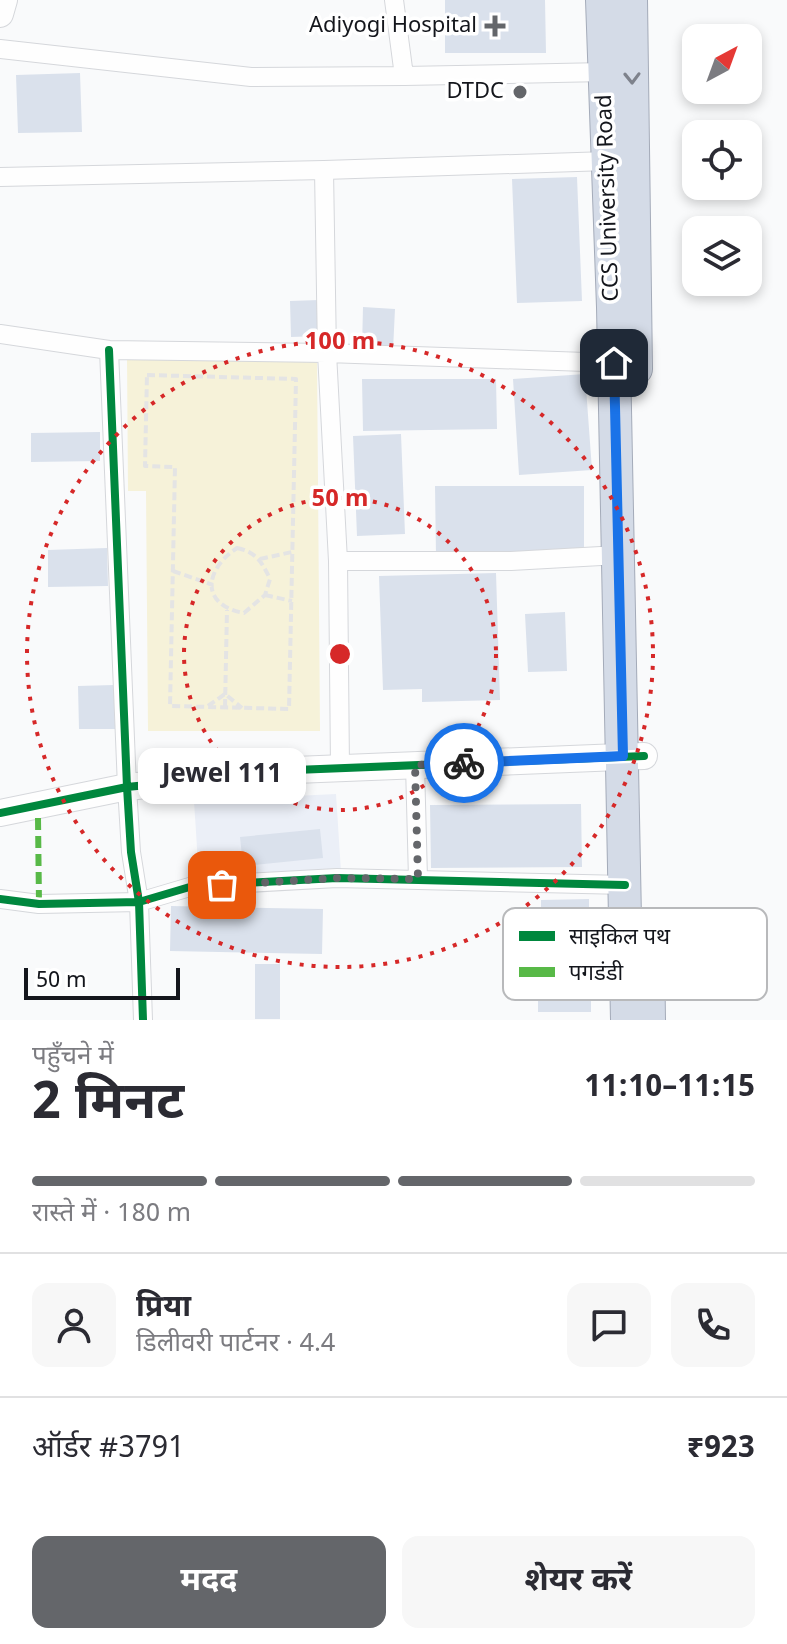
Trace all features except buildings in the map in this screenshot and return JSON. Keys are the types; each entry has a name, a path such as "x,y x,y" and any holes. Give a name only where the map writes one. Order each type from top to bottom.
{"highway":[{"name":"CCS University Road","path":"602,0 619,555 643,908"},
{"name":"CCS University Road","path":"625,908 634,756 631,0"},
{"name":"CCS University Road","path":"627,1000 627,1020"},
{"name":"CCS University Road","path":"648,1000 649,1020"}],"street":[{"path":"0,14 4,0"},
{"path":"394,0 404,76"},
{"path":"0,49 251,77 605,72"},
{"path":"0,177 608,161"},
{"path":"324,170 327,353 338,561 340,768"},
{"path":"0,334 109,350 327,353 614,363"},
{"path":"109,350 127,787 131,852 139,902 143,1020"},
{"path":"338,561 511,561 619,555"},
{"path":"0,813 127,787 295,770 634,756"},
{"path":"415,765 418,879"},
{"path":"0,899 39,904 139,902 193,886 337,878 625,885"}],"path":[{"path":"147,375 296,379 292,552 289,709 170,706 175,467 145,466 147,375"},
{"path":"237,548 248,550 260,559 270,579 265,595 244,613 227,610 217,601 213,585 216,567 237,548"},
{"path":"260,559 292,552"},
{"path":"173,571 213,585"},
{"path":"265,595 292,601"},
{"path":"225,708 227,610"},
{"path":"206,707 225,694"},
{"path":"225,694 243,708"}],"shaded area":[{"path":"127,358 317,358 320,731 148,731 146,491 128,491"},
{"path":"336,794 341,872 199,879 194,801"}],"marked path":[{"path":"38,818 39,904"}],"cycle path":[{"path":"109,350 127,787 131,852 139,902 143,1020"},
{"path":"0,813 127,787 295,770 644,756"},
{"path":"0,899 39,904 139,902 193,886 337,878 625,885"}],"way so far":[{"path":"222,885 337,878 418,879 415,765 464,763"}],"place":[{"name":"Adiyogi Hospital","path":"495,26"},
{"name":"DTDC","path":"520,92"},
{"name":"Jewel 111","path":"222,885"}],"route":[{"path":"464,763 623,756 614,363"}]}
